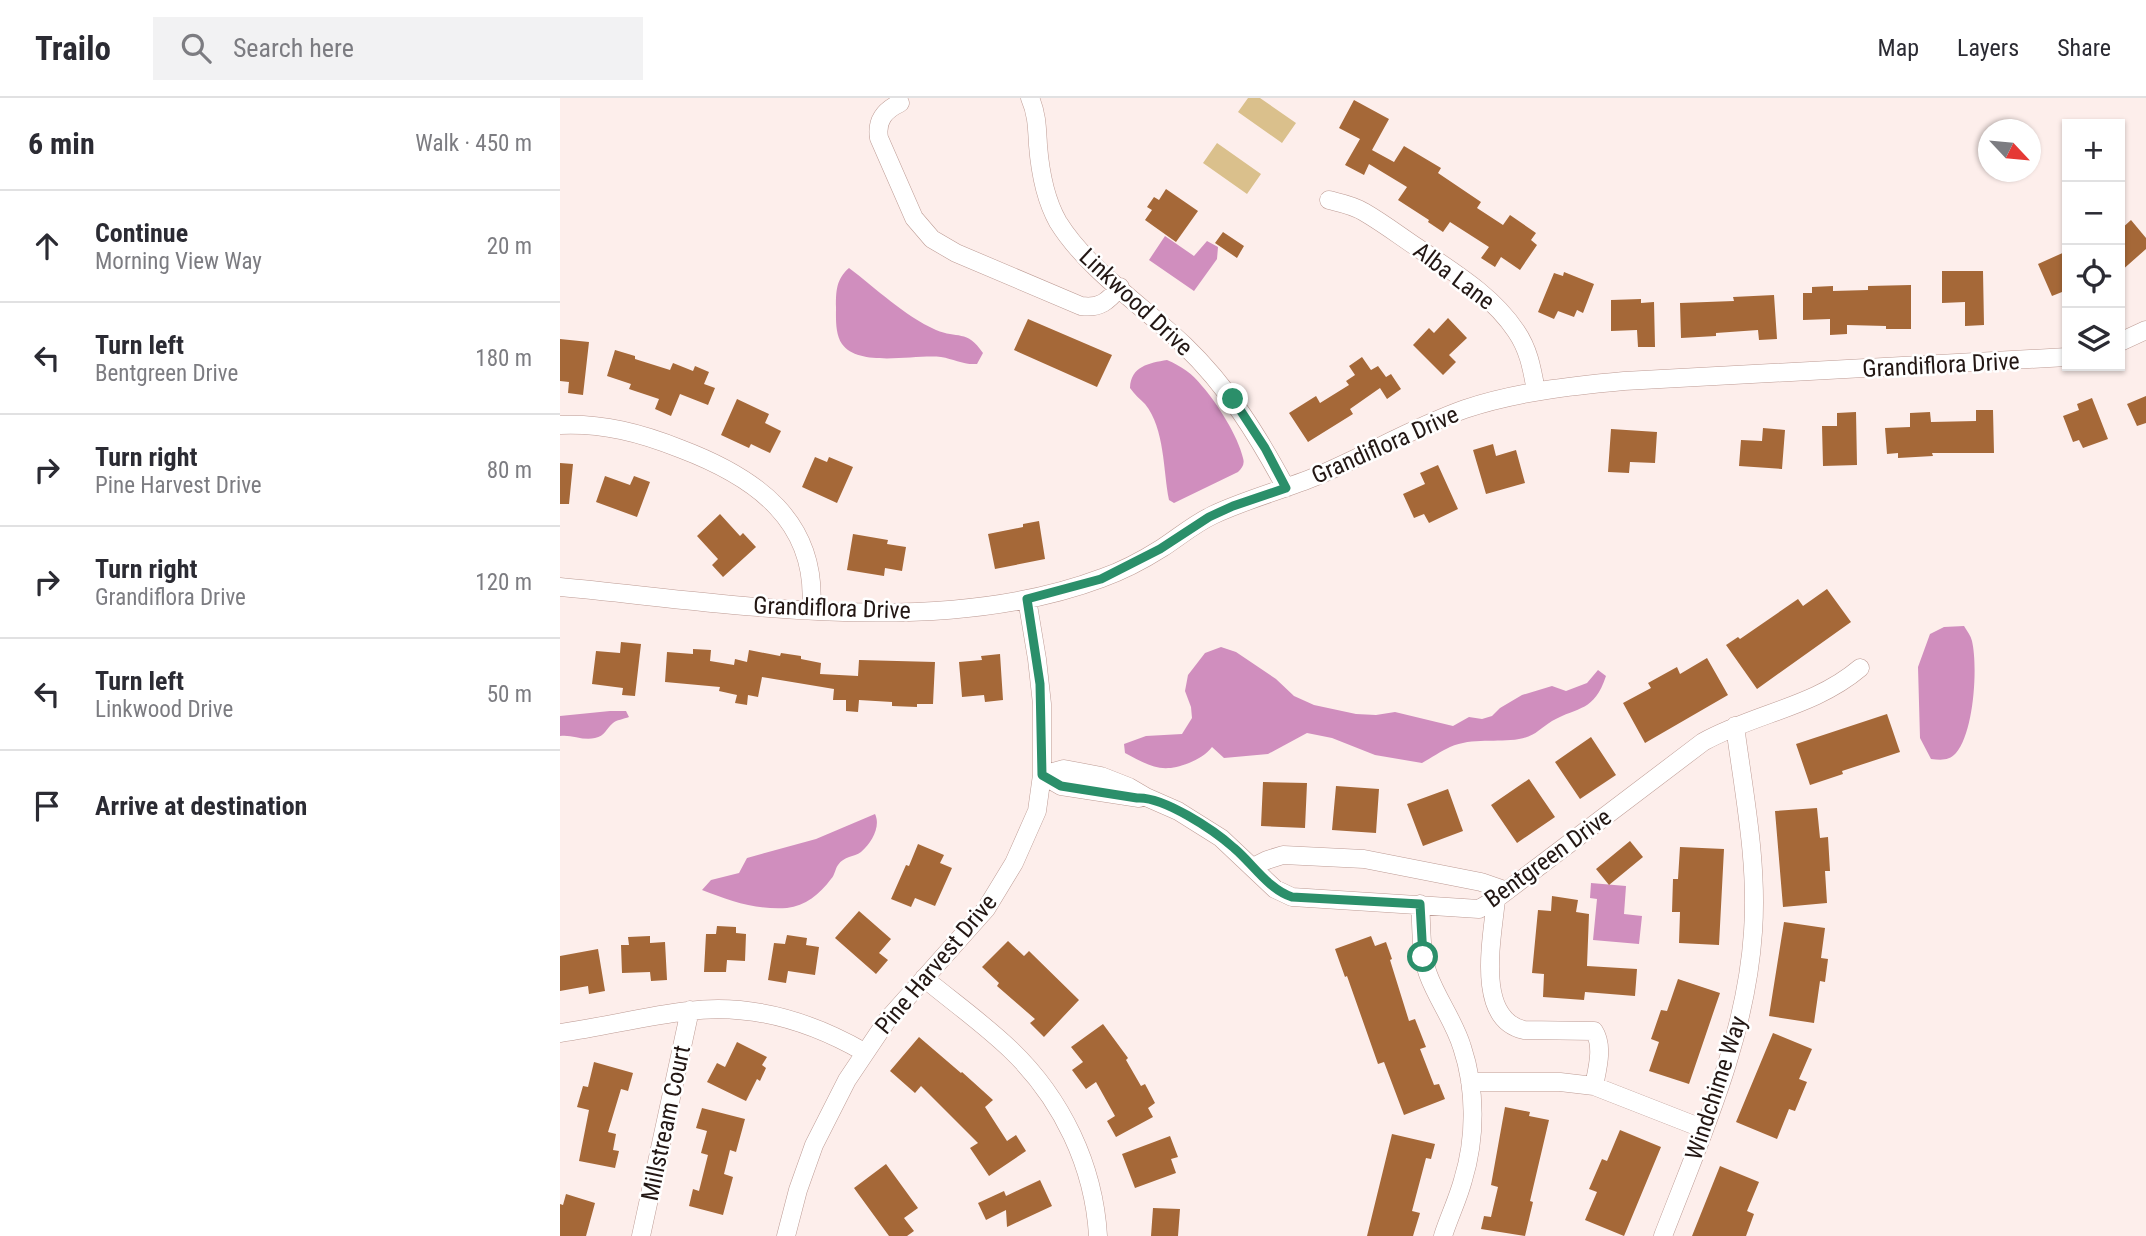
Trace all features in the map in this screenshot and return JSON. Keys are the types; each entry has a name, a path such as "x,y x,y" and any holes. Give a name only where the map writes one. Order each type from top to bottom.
{"street":[{"name":"Linkwood Drive","path":"1030,98 1038,126 1041,171 1056,219 1077,249 1185,346 1219,381 1265,448 1286,488"},
{"path":"900,103 886,111 881,119 877,129 879,138 914,218 932,239 956,253 1081,306 1099,306 1108,302 1120,287"},
{"name":"Alba Lane","path":"1329,200 1364,212 1466,281 1495,305 1516,330 1525,347 1536,391"},
{"path":"2125,340 2146,330"},
{"name":"Grandiflora Drive","path":"560,587 845,613 958,610 1027,599 1101,579 1160,549 1209,517 1233,506 1286,488 1452,414 1536,391 1624,380 2062,357"},
{"path":"560,425 615,427 638,434 710,460 755,485 790,523 802,545 813,590 811,611"},
{"name":"Pine Harvest Drive","path":"786,1236 814,1145 835,1100 888,1019 977,921 1003,882 1037,811 1042,775 1040,684 1027,599"},
{"name":"Bentgreen Drive","path":"1042,775 1061,786 1137,798 1146,797 1178,811 1234,847 1275,889 1292,897 1471,909 1488,906 1703,742 1735,726 1817,697 1860,668"},
{"name":"Windchime Way","path":"1663,1236 1719,1092 1737,1033 1747,982 1754,900 1751,849 1735,726"},
{"path":"1253,867 1283,855 1364,859 1481,882 1502,895 1489,981 1504,1020 1513,1028 1524,1030 1594,1031 1598,1037 1599,1057 1594,1086"},
{"path":"1420,904 1423,957 1427,971 1457,1032 1470,1082 1473,1124 1469,1160 1443,1236"},
{"path":"924,978 1012,1051 1032,1071 1053,1100 1072,1133 1085,1165 1096,1212 1098,1236"},
{"path":"560,1033 690,1010 736,1010 775,1015 823,1031 864,1052"},
{"name":"Millstream Court","path":"641,1236 690,1010"},
{"path":"1470,1082 1560,1082 1594,1086 1704,1129"}],"shaded area":[{"path":"1248,98 1260,98 1296,123 1282,143 1238,112"},
{"path":"1217,143 1261,174 1247,194 1203,163"},
{"path":"1165,236 1194,256 1207,241 1218,247 1217,259 1194,291 1149,260"},
{"path":"849,268 924,324 943,333 972,341 983,353 977,364 941,357 874,358 850,351 840,340 836,316 838,286 841,277"},
{"path":"1167,360 1191,374 1208,393 1232,430 1244,462 1238,472 1174,503 1169,500 1160,437 1152,414 1130,388 1137,370 1148,364"},
{"path":"1964,626 1970,635 1974,652 1971,715 1956,753 1945,759 1931,759 1920,738 1918,667 1930,634 1944,627"},
{"path":"1221,647 1236,652 1276,679 1294,696 1314,705 1356,714 1395,712 1453,726 1469,717 1482,719 1492,716 1522,695 1552,686 1566,691 1587,683 1598,670 1606,676 1591,702 1552,721 1530,736 1459,744 1422,763 1375,755 1332,738 1307,733 1268,754 1224,758 1212,747 1196,760 1171,768 1149,765 1125,753 1124,744 1146,736 1182,734 1192,718 1185,691 1188,675 1205,653"},
{"path":"626,711 629,717 614,722 595,738 560,736 560,716"},
{"path":"875,814 876,829 869,844 861,852 840,862 822,890 800,905 787,908 754,906 702,890 711,880 739,873 747,858 816,839"},
{"path":"1591,883 1626,886 1624,914 1642,916 1639,944 1593,940 1597,899 1590,898"}],"building":[{"path":"1354,100 1389,119 1372,150 1394,162 1404,146 1441,168 1438,173 1481,202 1477,208 1503,225 1510,215 1536,233 1531,240 1537,245 1520,270 1501,257 1495,267 1481,258 1489,247 1450,222 1443,232 1428,222 1429,220 1398,200 1407,187 1369,164 1364,175 1345,165 1360,139 1339,128"},
{"path":"1166,189 1198,211 1176,242 1145,220 1152,210 1147,207 1154,197 1159,200"},
{"path":"2131,220 2146,238 2146,249 2125,268 2125,245 2125,225"},
{"path":"1223,232 1244,246 1237,258 1215,243"},
{"path":"2062,253 2062,292 2052,296 2038,264"},
{"path":"1942,271 1983,271 1984,325 1965,326 1965,302 1942,303"},
{"path":"1564,272 1594,284 1583,313 1577,310 1574,317 1558,311 1554,319 1538,312 1554,273 1563,276"},
{"path":"1911,285 1911,329 1847,325 1847,334 1830,335 1830,319 1803,320 1803,293 1812,293 1812,287 1833,286 1833,291 1868,290 1868,286"},
{"path":"1774,295 1777,339 1759,340 1758,330 1681,338 1680,303 1734,301 1733,297"},
{"path":"1641,299 1641,303 1654,302 1655,347 1638,347 1637,330 1611,331 1611,300"},
{"path":"1448,318 1467,338 1449,355 1456,362 1443,375 1413,345 1429,328 1434,333"},
{"path":"1028,319 1112,355 1097,387 1014,350"},
{"path":"560,339 589,342 583,395 568,393 569,382 560,381"},
{"path":"615,350 670,370 673,363 693,371 695,366 709,372 704,384 715,388 708,405 680,394 671,416 655,409 659,399 629,389 631,384 607,376"},
{"path":"1362,357 1371,370 1378,366 1386,377 1391,374 1401,389 1387,399 1380,388 1350,409 1353,414 1308,442 1289,413 1316,396 1320,403 1349,385 1346,381 1355,375 1349,366"},
{"path":"2146,396 2146,423 2137,426 2127,404"},
{"path":"2092,398 2108,439 2083,448 2079,440 2073,442 2063,416 2079,410 2077,404"},
{"path":"737,399 769,414 765,423 781,431 770,453 751,444 749,448 721,435"},
{"path":"1976,410 1993,410 1994,453 1932,453 1933,456 1898,458 1898,453 1887,454 1885,428 1910,427 1910,413 1930,412 1931,422 1976,421"},
{"path":"1856,412 1857,465 1823,466 1822,426 1837,426 1837,413"},
{"path":"1763,428 1785,430 1782,469 1739,466 1741,440 1762,441"},
{"path":"1611,429 1657,432 1655,463 1630,462 1629,473 1608,472"},
{"path":"1493,444 1496,456 1516,450 1525,483 1486,494 1473,450"},
{"path":"815,457 827,462 829,457 853,467 837,503 802,487"},
{"path":"560,463 573,464 569,504 560,504"},
{"path":"1438,465 1458,509 1429,523 1424,514 1414,518 1403,494 1425,484 1420,473"},
{"path":"605,476 630,485 634,476 650,482 637,517 596,502"},
{"path":"720,514 740,536 743,533 756,547 723,577 712,565 718,559 697,536"},
{"path":"1039,521 1045,559 995,569 988,534"},
{"path":"853,534 888,540 887,544 906,547 902,571 885,568 884,576 847,570"},
{"path":"1827,589 1851,622 1757,689 1726,645 1738,637 1740,639 1798,599 1803,606"},
{"path":"621,642 641,644 635,696 622,695 623,688 592,684 596,651 620,653"},
{"path":"693,649 711,650 710,661 734,665 735,659 747,662 749,650 780,656 781,653 801,656 801,659 821,663 820,674 858,676 859,660 935,662 933,704 917,704 917,707 892,706 892,702 859,700 858,712 846,711 846,700 833,700 834,689 762,677 758,697 748,695 747,705 735,703 737,695 719,691 720,687 665,682 667,652 693,654"},
{"path":"1000,654 1003,700 985,702 984,695 962,697 959,662 982,660 981,656"},
{"path":"1707,658 1728,695 1645,743 1623,703 1651,688 1648,683 1677,667 1680,674"},
{"path":"1887,714 1900,752 1842,771 1843,774 1810,785 1796,744"},
{"path":"1591,737 1616,775 1580,799 1555,762"},
{"path":"1529,779 1555,817 1517,843 1491,805"},
{"path":"1263,782 1307,783 1305,828 1261,826"},
{"path":"1336,786 1379,789 1376,833 1332,830"},
{"path":"1448,789 1463,831 1423,846 1407,804"},
{"path":"1817,808 1820,838 1828,837 1830,871 1825,871 1827,903 1783,907 1775,811"},
{"path":"1630,841 1643,857 1609,885 1596,869"},
{"path":"918,844 944,855 940,863 952,868 935,906 915,898 911,907 891,899"},
{"path":"1680,847 1724,849 1719,945 1679,943 1680,912 1672,912 1673,879 1678,879"},
{"path":"1552,896 1578,900 1576,912 1589,914 1587,966 1637,969 1635,996 1585,992 1584,1000 1543,997 1544,974 1532,973 1538,910 1551,911"},
{"path":"859,911 891,939 879,953 888,960 876,974 835,938"},
{"path":"1784,922 1825,928 1821,958 1828,959 1825,982 1820,981 1814,1023 1769,1016"},
{"path":"717,926 736,927 736,933 746,934 745,961 727,960 726,972 704,972 706,934 716,934"},
{"path":"787,935 807,938 806,945 819,947 815,975 788,971 786,983 768,980 774,943 785,944"},
{"path":"650,936 650,943 665,942 667,980 651,981 650,972 622,973 621,945 629,945 628,937"},
{"path":"1371,936 1375,946 1386,942 1409,1021 1415,1019 1426,1047 1420,1049 1434,1085 1439,1084 1445,1099 1404,1115 1384,1062 1378,1064 1335,949"},
{"path":"1008,941 1024,956 1029,951 1079,1000 1044,1037 1030,1023 1035,1019 997,986 999,983 982,967"},
{"path":"598,949 605,991 589,994 588,986 560,991 560,956"},
{"path":"1678,979 1720,993 1689,1084 1649,1071 1659,1042 1651,1039 1661,1010 1667,1011"},
{"path":"1103,1024 1128,1058 1126,1060 1141,1086 1145,1084 1155,1103 1148,1108 1153,1117 1116,1137 1107,1121 1115,1116 1096,1082 1086,1089 1072,1070 1083,1062 1071,1047"},
{"path":"1773,1033 1812,1049 1799,1079 1807,1082 1795,1111 1789,1109 1777,1139 1736,1122"},
{"path":"919,1037 993,1100 985,1107 1007,1141 1016,1135 1026,1151 989,1176 970,1148 978,1143 921,1086 915,1093 890,1071"},
{"path":"737,1042 767,1057 762,1065 766,1068 760,1081 757,1079 746,1101 707,1082 717,1063 725,1067"},
{"path":"594,1062 633,1073 628,1091 621,1089 608,1132 616,1134 613,1150 619,1151 615,1168 579,1161 589,1110 577,1107 583,1086 588,1087"},
{"path":"1505,1107 1530,1112 1529,1116 1549,1120 1530,1201 1533,1202 1525,1236 1481,1229 1484,1216 1491,1217 1498,1187 1491,1185"},
{"path":"702,1108 745,1119 736,1152 730,1150 724,1174 733,1177 723,1215 689,1206 693,1189 699,1191 708,1155 701,1153 707,1131 696,1128"},
{"path":"1620,1130 1661,1147 1624,1236 1585,1220 1597,1192 1589,1189 1602,1159 1607,1161"},
{"path":"1392,1134 1435,1144 1431,1159 1426,1158 1412,1211 1420,1213 1413,1236 1367,1236"},
{"path":"1170,1136 1178,1157 1171,1159 1176,1173 1135,1188 1122,1154"},
{"path":"886,1164 918,1208 904,1218 914,1231 907,1236 889,1236 854,1188"},
{"path":"1720,1166 1759,1182 1747,1211 1754,1214 1746,1236 1692,1236"},
{"path":"1040,1180 1052,1206 1007,1227 1006,1210 986,1220 978,1203 1004,1191 1006,1196"},
{"path":"566,1194 595,1203 586,1236 560,1236 560,1204 563,1205"},
{"path":"1153,1208 1180,1209 1178,1236 1151,1236"}],"route":[{"path":"1233,399 1265,448 1286,488 1209,517 1160,549 1101,579 1027,599 1040,684 1042,775 1061,786 1137,798 1146,797 1178,811 1234,847 1282,894 1302,899 1420,904 1423,957"}]}
